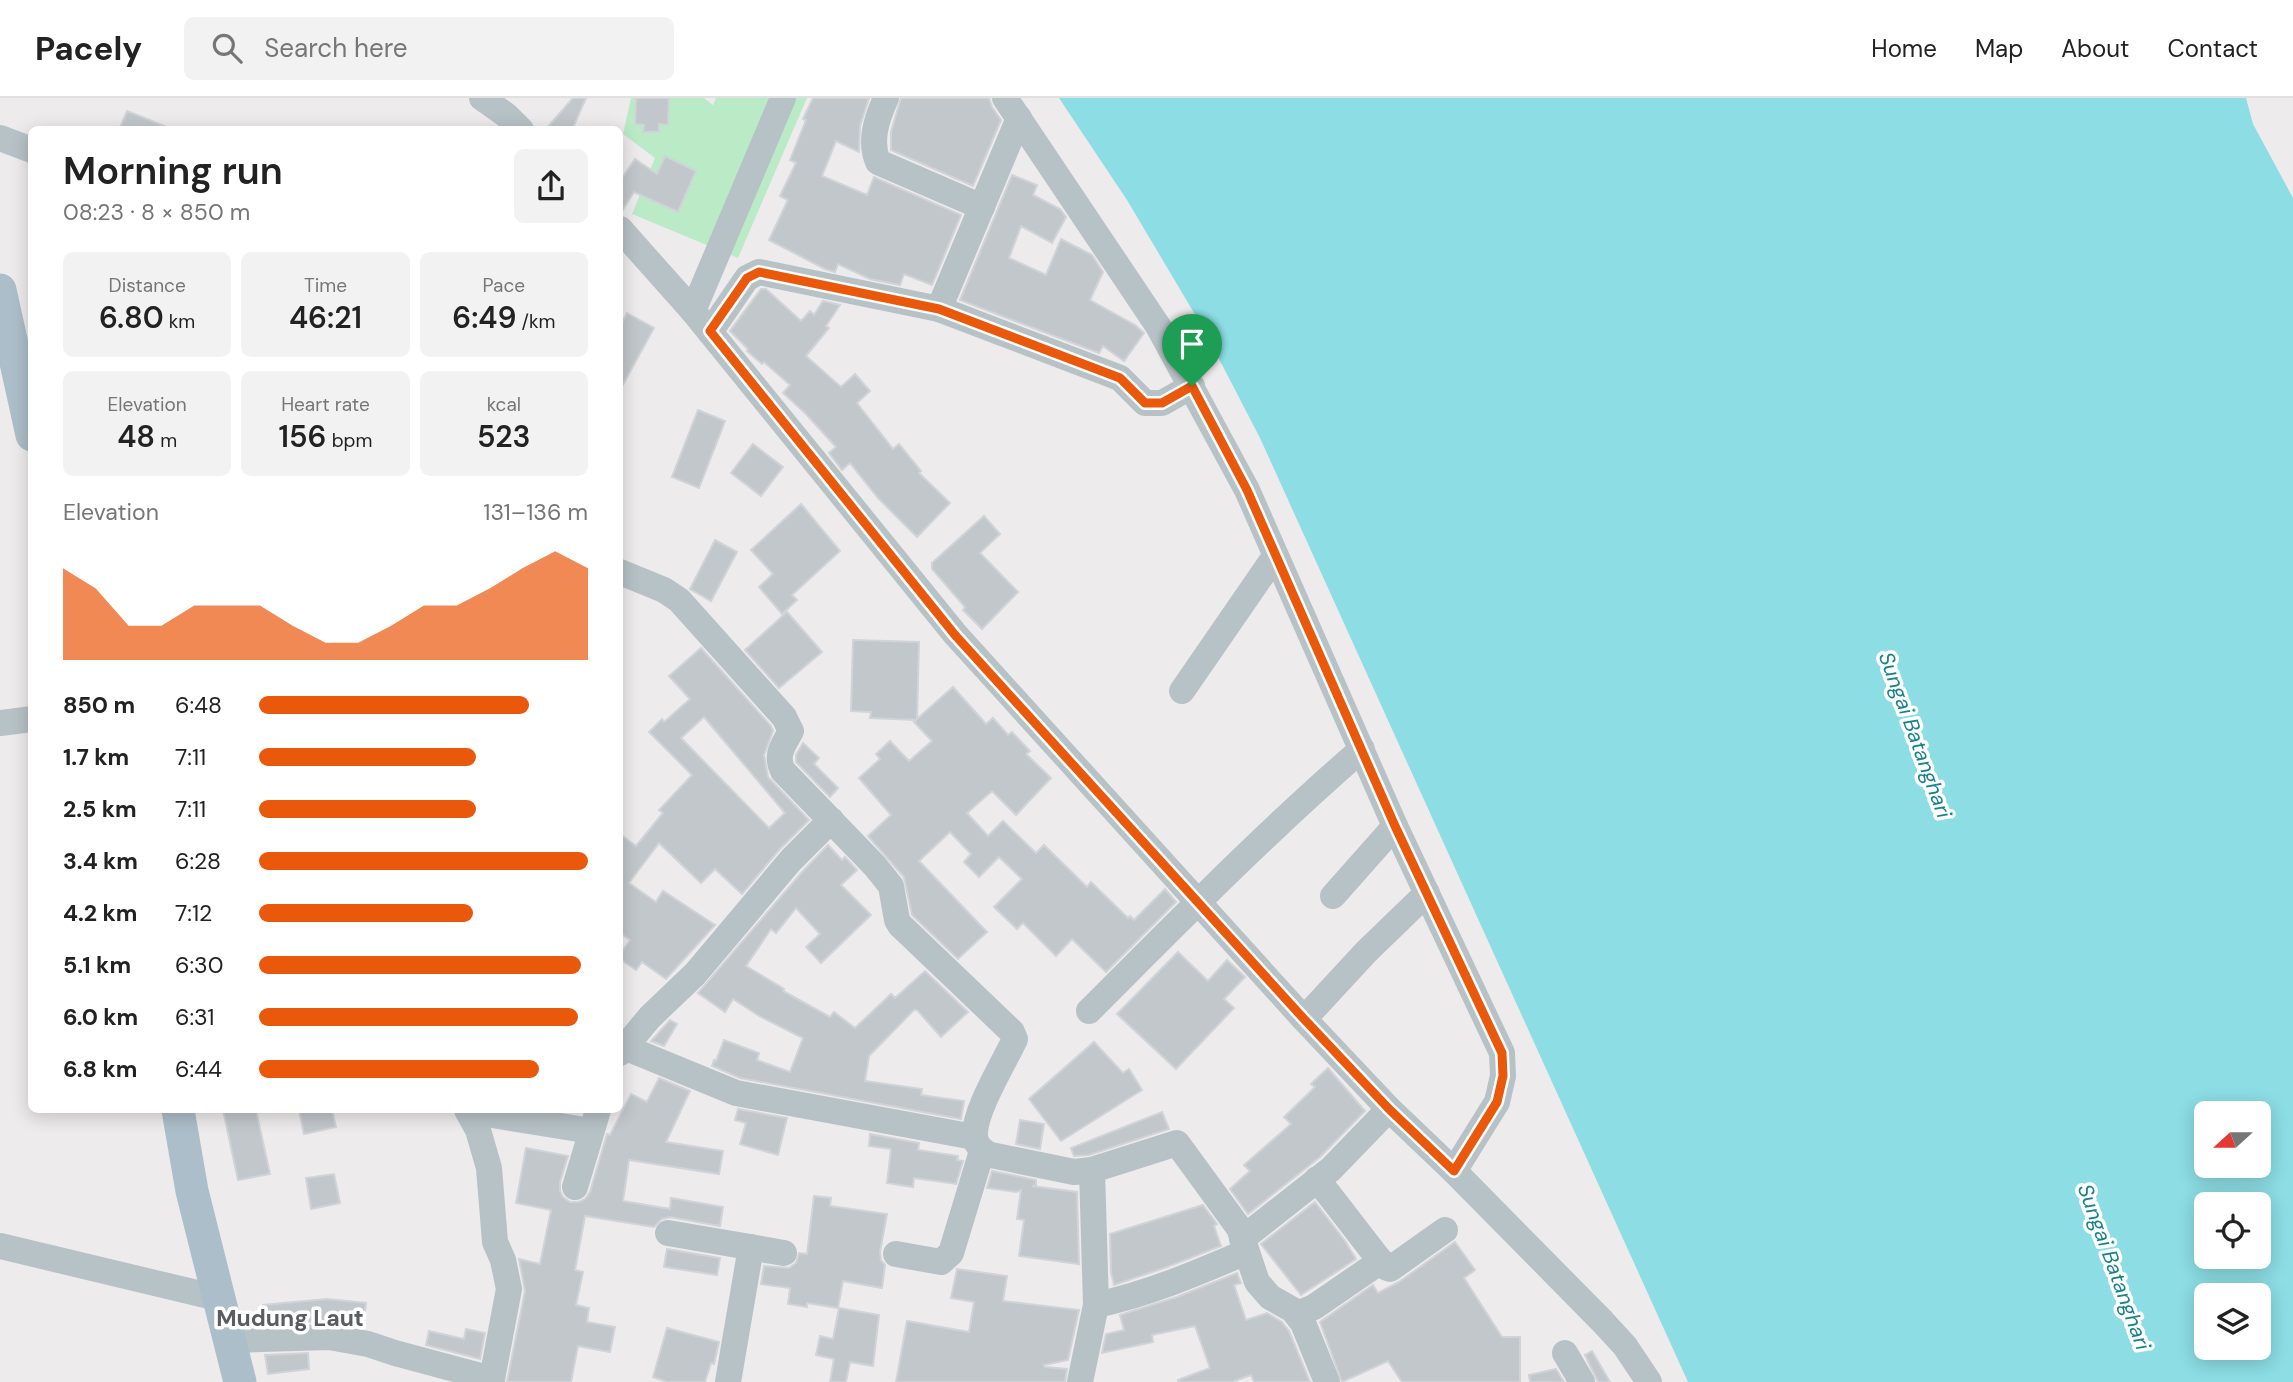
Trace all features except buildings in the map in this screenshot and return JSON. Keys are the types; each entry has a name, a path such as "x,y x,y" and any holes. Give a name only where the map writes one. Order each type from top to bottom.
{"main road":[{"path":"0,290 27,394"},
{"path":"179,1113 192,1191 240,1382"}],"street":[{"path":"482,98 514,114"},
{"path":"693,311 783,98"},
{"path":"886,98 880,111 872,148 878,162 982,207"},
{"path":"939,309 982,207 1012,108"},
{"path":"1012,108 1158,326 1247,490 1395,826 1502,1053 1503,1076 1497,1102 1454,1171"},
{"path":"0,138 28,148"},
{"path":"623,232 710,331 955,635 1304,1019 1389,1109 1602,1321 1625,1346 1648,1382"},
{"path":"710,331 747,278 759,272 939,309 1120,378 1145,403 1162,403 1192,386"},
{"path":"1182,691 1275,556"},
{"path":"623,573 664,590 679,600 784,717 791,731 779,754 783,771 891,886 900,925 997,1016 1016,1039 982,1110 978,1144 951,1253 941,1262 896,1254"},
{"path":"0,723 28,720"},
{"path":"1088,1011 1198,901 1362,749"},
{"path":"623,1049 650,1017 695,974 791,860 831,820"},
{"path":"1333,896 1395,826"},
{"path":"1304,1019 1366,952 1427,893"},
{"path":"623,1050 736,1093 978,1144 991,1155 1074,1172 1092,1170 1177,1143 1239,1228 1257,1282 1270,1297 1297,1314 1303,1323 1327,1382"},
{"path":"1096,1305 1156,1289 1244,1246 1331,1169 1389,1109"},
{"path":"231,1340 329,1337 368,1344 491,1380 509,1289 503,1260 495,1242 489,1168 478,1130 470,1113"},
{"path":"506,1113 594,1120 575,1187"},
{"path":"1080,1382 1096,1305 1092,1170"},
{"path":"1317,1180 1385,1267 1393,1268 1445,1230"},
{"path":"668,1233 784,1252"},
{"path":"0,1246 216,1288"},
{"path":"728,1382 751,1247"},
{"path":"1297,1314 1314,1307 1381,1261"},
{"path":"1566,1353 1582,1382"}],"green space":[{"path":"631,98 704,98 713,105 716,98 807,98 738,258 632,214 655,158 623,134"}],"water":[{"name":"Sungai Batanghari","path":"1059,98 2246,98 2253,124 2293,198 2293,1382 1688,1382 1260,438 1203,328 1127,200"}],"district":[{"name":"Mudung Laut","path":"290,1318"}],"route":[{"path":"759,272 939,309 1120,378 1145,403 1162,403 1192,386 1247,490 1395,826 1502,1053 1503,1076 1497,1102 1454,1171 1389,1109 1304,1019 955,635 710,331 747,278 759,272"}]}
